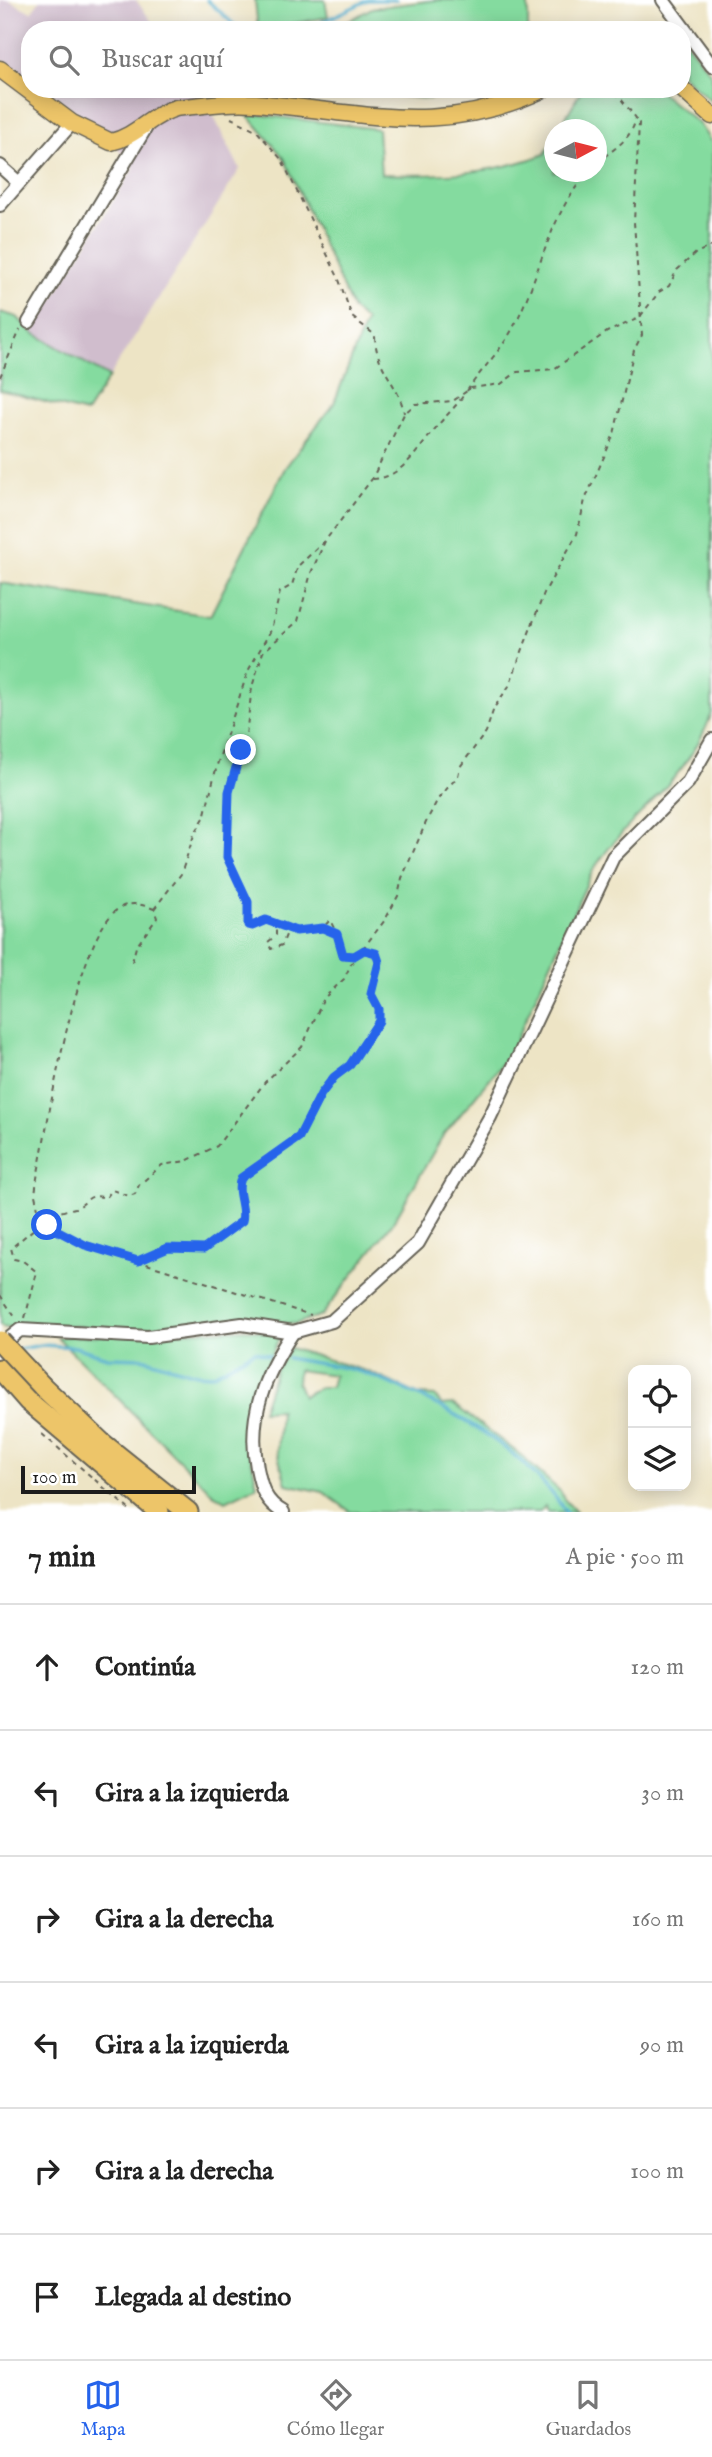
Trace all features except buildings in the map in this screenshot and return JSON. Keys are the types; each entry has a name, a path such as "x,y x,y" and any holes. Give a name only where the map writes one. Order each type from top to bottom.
{"highway":[{"path":"0,1344 102,1443 188,1512"},
{"path":"0,1369 28,1401 159,1512"}],"main road":[{"path":"0,69 21,85"},
{"path":"691,97 712,116"},
{"path":"39,98 72,123 104,141 121,140 166,111 224,103 254,103 410,120 460,117 498,109 523,98"}],"street":[{"path":"663,0 679,21"},
{"path":"691,38 712,66"},
{"path":"0,205 72,123"},
{"path":"29,322 149,124"},
{"path":"104,141 123,151 127,162"},
{"path":"0,166 19,183"},
{"path":"0,1344 20,1330 148,1337 242,1324 293,1332 332,1321 418,1243 490,1117 613,857 688,782 712,740"},
{"path":"283,1512 265,1497 252,1444 252,1432 259,1397 272,1363 293,1332"}],"path":[{"path":"325,541 311,573 298,621 263,652 252,687 246,736 230,780 227,857 248,902 248,925 272,921 290,930 304,932 323,928 332,920 343,955 354,956 372,941 395,902 402,878 439,799 486,732 494,708 517,668 516,660 544,593 577,534 585,500 617,426 634,350 641,339 634,222 639,123 620,98"},
{"path":"224,103 229,117 256,130 282,160 338,277 352,317 375,335 375,355 401,398 404,414"},
{"path":"607,156 621,146 634,130 636,118"},
{"path":"372,479 387,478 423,446 508,336 561,211 579,182"},
{"path":"154,909 181,874 194,835 204,818 217,765 247,671 271,630 280,592 292,585 299,566 325,541 372,479 404,414 419,402 453,401 475,386 501,384 517,372 554,369 607,332 639,318 659,292 668,286 677,270 696,253 712,246"},
{"path":"0,377 17,333 29,322"},
{"path":"154,909 127,904 117,910 102,926 84,968 37,1178 35,1195 42,1217 47,1225 85,1245 332,1321"},
{"path":"132,962 136,947 157,918 154,909"},
{"path":"272,921 277,930 268,942 271,949 282,945 290,930"},
{"path":"323,928 337,934"},
{"path":"42,1217 76,1208 85,1198 97,1195 106,1198 112,1189 129,1196 135,1194 139,1185 162,1165 186,1161 217,1146 265,1082 302,1047 324,998 344,979 360,951"},
{"path":"138,1261 168,1248 204,1249 242,1221 244,1214 238,1191 241,1178 299,1137 321,1094 334,1077 344,1072 379,1021 379,1009 371,994 378,957 371,951 360,951"},
{"path":"0,1295 21,1325 37,1272 23,1261 14,1259 11,1248 35,1228 47,1225"},
{"path":"36,1429 132,1512"}],"shaded area":[{"path":"0,0 9,0 31,12 40,0 136,0 151,21 21,21 21,72 0,57"},
{"path":"58,98 207,98 240,169 109,377 32,332 133,169 107,133"}],"green space":[{"path":"255,0 325,0 328,17 306,21 257,21"},
{"path":"436,0 528,0 528,21 349,21 372,8"},
{"path":"665,19 667,21 636,21"},
{"path":"691,48 712,75 712,102 691,83"},
{"path":"577,98 667,98 699,124 712,143 712,713 701,739 672,779 623,831 592,872 510,1054 442,1137 394,1221 322,1315 295,1324 247,1319 130,1330 59,1325 5,1328 0,1325 0,583 210,616 285,468 334,403 366,321 353,310 284,158 246,113 378,129 381,174 464,173 525,161 544,154 544,182 607,182 607,119 565,119"},
{"path":"0,312 17,317 32,332 109,377 86,413 0,390"},
{"path":"246,1329 275,1333 279,1338 258,1386 248,1443 257,1486 226,1501 213,1494 57,1337"},
{"path":"290,1348 369,1372 419,1395 435,1396 442,1405 453,1404 518,1453 561,1492 576,1512 547,1512 545,1506 540,1512 351,1512 323,1492 286,1484 277,1452 280,1410 262,1411 276,1369","holes":["298,1370 334,1375 331,1387 320,1387 303,1396 297,1382"]}],"waterway":[{"path":"207,0 230,21"},
{"path":"325,21 368,0 396,0"},
{"path":"19,1349 42,1345 75,1347 107,1357 142,1358 196,1374 212,1375 255,1351 269,1355"},
{"path":"288,1358 367,1374 451,1412 503,1446 548,1488 566,1512"}],"route":[{"path":"47,1225 85,1245 138,1261 168,1248 199,1251 211,1245 221,1234 238,1226 242,1221 244,1214 238,1191 241,1178 299,1137 318,1098 334,1077 344,1072 379,1021 379,1009 371,994 379,962 376,953 364,950 354,956 343,955 340,953 342,945 337,934 323,928 296,931 266,920 248,925 248,902 227,857 230,780 241,750"}]}
